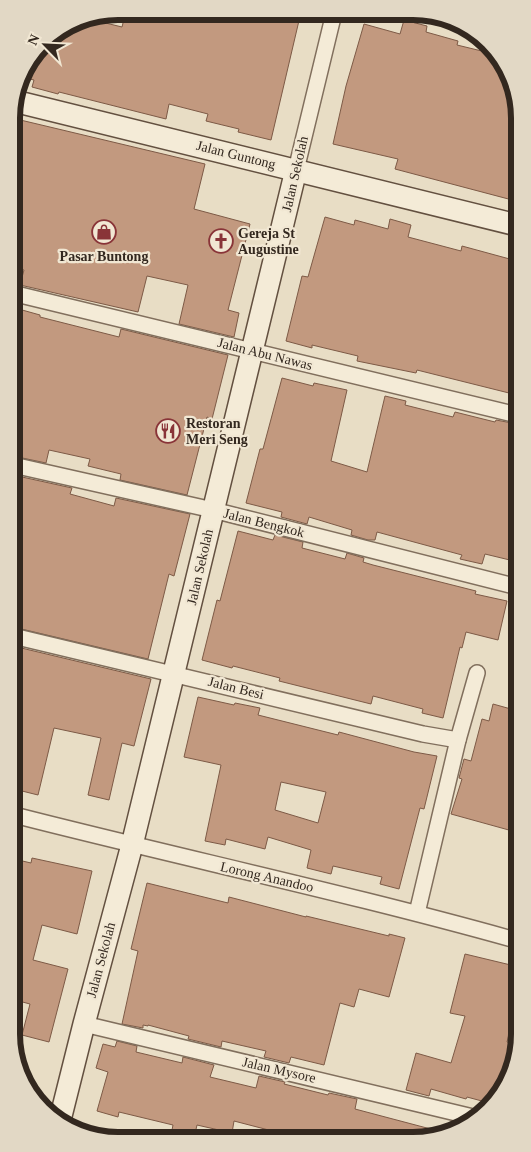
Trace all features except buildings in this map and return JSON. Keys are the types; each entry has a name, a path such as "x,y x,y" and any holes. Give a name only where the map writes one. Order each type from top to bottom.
{"street":[{"name":"Jalan Sekolah","path":"61,1114 132,845 332,20"},
{"name":"Jalan Guntong","path":"21,103 511,224"},
{"name":"Jalan Abu Nawas","path":"20,295 511,414"},
{"name":"Jalan Bengkok","path":"20,467 213,510 511,585"},
{"name":"Jalan Besi","path":"20,638 423,734 458,740"},
{"path":"417,912 458,740 477,673"},
{"name":"Lorong Anandoo","path":"20,817 417,912 511,939"},
{"name":"Jalan Mysore","path":"84,1024 467,1116"}],"place":[{"name":"Pasar Buntong","path":"104,232"},
{"name":"Gereja St Augustine","path":"221,241"},
{"name":"Restoran Meri Seng","path":"168,431"}]}
